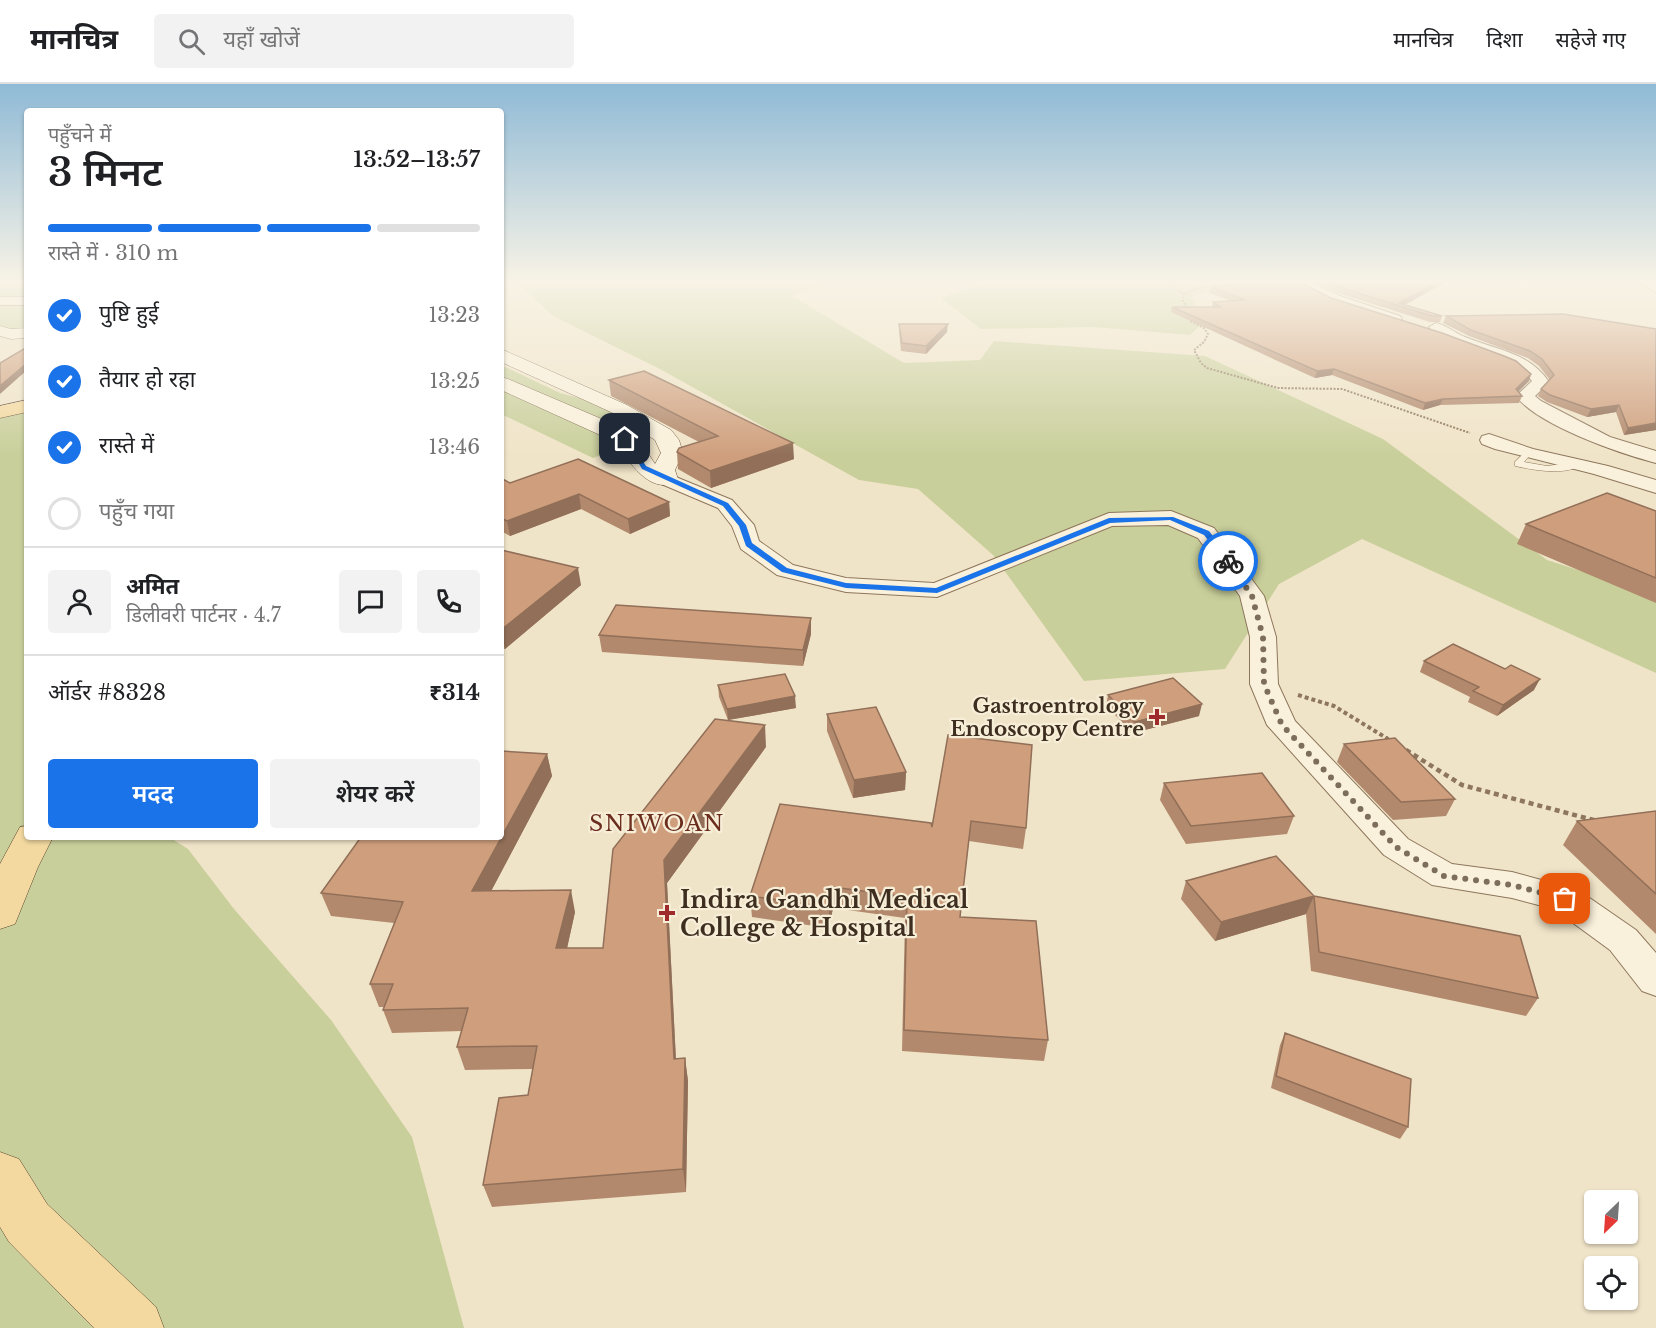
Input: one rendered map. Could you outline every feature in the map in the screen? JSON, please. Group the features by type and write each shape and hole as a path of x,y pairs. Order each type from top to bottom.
{"main road":[{"path":"0,412 24,407"},
{"path":"0,913 18,867 32,840"},
{"path":"0,1177 28,1223 135,1328"}],"street":[{"path":"1454,340 1524,364 1535,373 1541,382 1525,396 1535,405 1603,441 1656,457"},
{"path":"504,357 647,423 668,440 672,453 663,470 666,479"},
{"path":"504,383 617,434 632,446 644,467 725,504 743,525 749,544 785,570 846,585 937,590 1109,520 1171,518 1206,533 1252,596 1263,637 1264,684 1282,725 1396,847 1444,876 1512,885 1565,899 1623,940 1656,980"},
{"path":"1489,440 1526,454 1617,474 1656,488"}],"path":[{"path":"1205,340 1194,350 1201,363 1207,368 1278,388 1342,389 1489,440"},
{"path":"1264,684 1334,706 1393,742"},
{"path":"1403,748 1462,785 1594,819 1603,826"}],"green space":[{"path":"602,340 866,340 904,363 980,360 994,341 1205,356 1383,439 1547,560 1656,595 1656,673 1362,539 1279,584 1225,669 1084,681 993,555 918,489 859,480 660,369"},
{"path":"504,366 560,393 625,410 658,434 593,458 504,415"},
{"path":"24,413 24,840 174,840 188,849 234,909 331,1020 412,1137 464,1328 0,1328 0,418"}],"building":[{"path":"902,340 932,340 926,346 902,343"},
{"path":"1247,340 1461,340 1516,361 1531,374 1516,389 1522,396 1443,399 1425,403 1334,369 1317,371"},
{"path":"1499,340 1656,340 1656,423 1628,428 1619,405 1591,409 1550,395 1541,389 1554,375 1542,359 1530,351"},
{"path":"24,349 24,366 0,386 0,363"},
{"path":"644,371 793,443 710,471 677,452 679,448 718,436 609,380"},
{"path":"578,459 669,502 628,519 579,494 507,521 504,520 504,480 510,483"},
{"path":"1607,493 1656,511 1656,578 1526,524"},
{"path":"504,551 578,568 504,628"},
{"path":"616,605 811,618 803,650 599,635"},
{"path":"1453,644 1505,669 1511,665 1540,679 1503,705 1473,691 1479,687 1424,661"},
{"path":"785,674 795,696 727,709 718,685"},
{"path":"1173,678 1202,704 1135,722 1108,695"},
{"path":"876,707 906,772 854,780 827,714"},
{"path":"715,719 765,725 664,860 674,1059 685,1058 683,1169 483,1185 499,1098 528,1095 537,1046 457,1047 468,1008 383,1010 393,984 370,984 403,902 321,893 359,840 500,840 472,891 571,890 556,948 603,948 613,849"},
{"path":"948,735 1032,745 1026,828 971,821 960,917 1036,921 1048,1040 904,1030 907,897 833,887 829,907 750,896 780,804 931,823 932,827"},
{"path":"1395,738 1455,799 1401,802 1344,744"},
{"path":"504,751 547,754 504,833"},
{"path":"1262,773 1294,816 1191,826 1164,783"},
{"path":"1656,811 1656,894 1577,821"},
{"path":"1276,856 1314,896 1221,922 1186,881"},
{"path":"1314,896 1520,936 1538,998 1319,952"},
{"path":"1285,1033 1411,1079 1408,1127 1276,1076"}],"way so far":[{"path":"1228,561 1252,596 1263,637 1264,684 1282,725 1396,847 1444,876 1512,885 1565,899"}],"place":[{"name":"Gastroentrology Endoscopy Centre","path":"1157,717"},
{"name":"Indira Gandhi Medical College & Hospital","path":"667,913"}],"district":[{"name":"SNIWOAN","path":"657,823"}],"route":[{"path":"625,439 632,446 644,467 725,504 743,525 749,544 785,570 846,585 937,590 1109,520 1171,518 1206,533 1228,561"}]}
